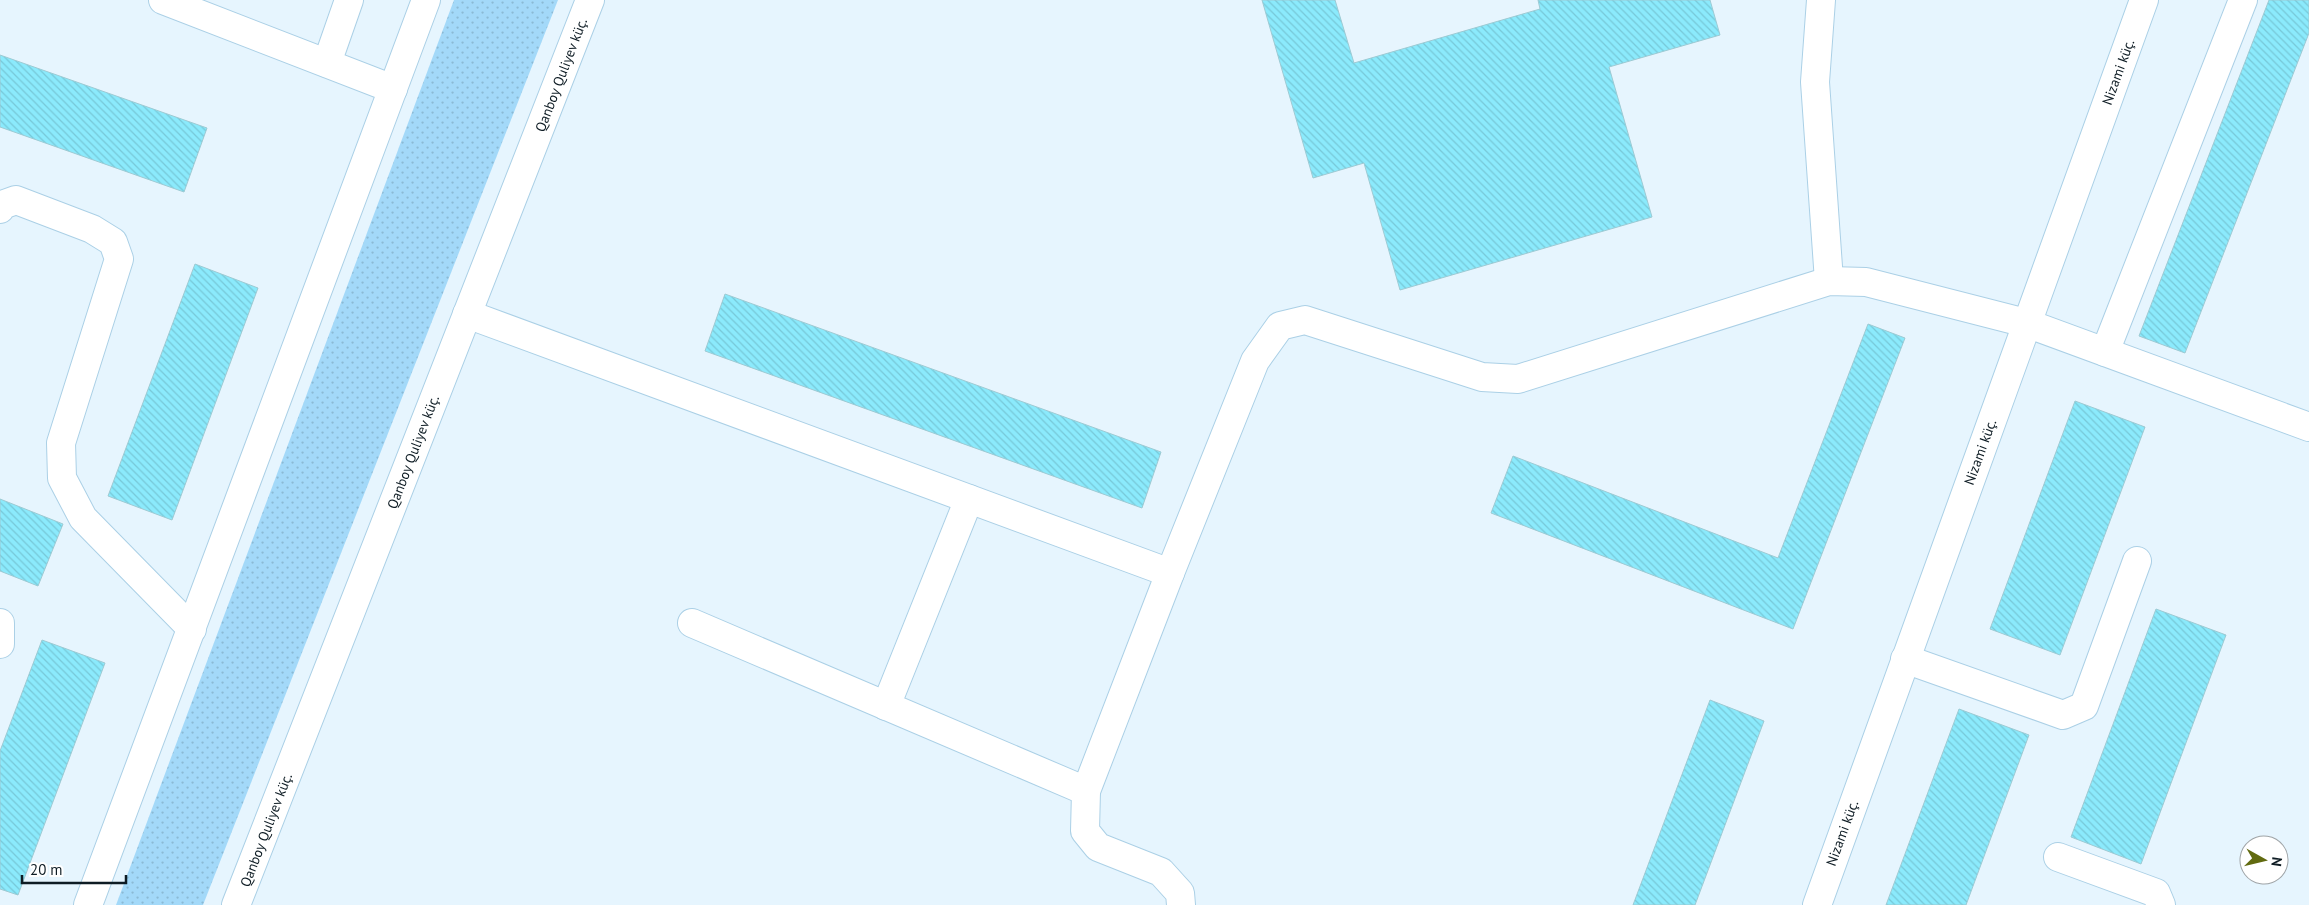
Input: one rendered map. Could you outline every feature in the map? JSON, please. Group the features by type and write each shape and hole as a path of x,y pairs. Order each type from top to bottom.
{"street":[{"path":"163,0 393,89"},
{"path":"327,63 349,0"},
{"path":"88,905 426,0"},
{"name":"Qanboy Quliyev küç.","path":"236,905 590,0"},
{"path":"1820,0 1815,82 1829,281"},
{"name":"Nizami küç.","path":"1816,905 2144,0"},
{"path":"2105,352 2243,0"},
{"path":"0,209 2,205 16,200 92,229 113,242 119,259 61,443 62,478 83,518 192,629"},
{"path":"1181,905 1180,893 1161,872 1098,847 1085,831 1086,791 1170,573 1255,361 1280,326 1305,320 1482,377 1518,379 1829,281 1866,282 2026,323 2309,427"},
{"path":"467,314 1170,573"},
{"path":"886,706 969,499"},
{"path":"1905,659 2063,715 2084,706 2137,561"},
{"path":"692,623 1086,791"},
{"path":"0,624 0,644"},
{"path":"2058,857 2156,892 2161,905"}],"shaded area":[{"path":"454,0 558,0 203,905 116,905"}],"building":[{"path":"1262,0 1335,0 1354,63 1540,9 1538,0 1710,0 1720,35 1609,67 1652,217 1400,290 1364,163 1313,178"},
{"path":"2269,0 2309,0 2309,33 2185,353 2139,336"},
{"path":"0,55 207,128 184,192 0,127"},
{"path":"195,264 258,288 172,520 108,496"},
{"path":"725,294 1161,452 1142,508 705,351"},
{"path":"1868,324 1905,338 1793,629 1491,513 1513,456 1778,558"},
{"path":"2075,401 2145,427 2060,655 1990,629"},
{"path":"0,499 63,524 38,586 0,571"},
{"path":"2156,609 2226,635 2141,864 2071,837"},
{"path":"42,640 105,663 18,895 0,889 0,751"},
{"path":"1710,700 1764,721 1695,905 1633,905"},
{"path":"1959,709 2029,735 1966,905 1886,905"}]}
